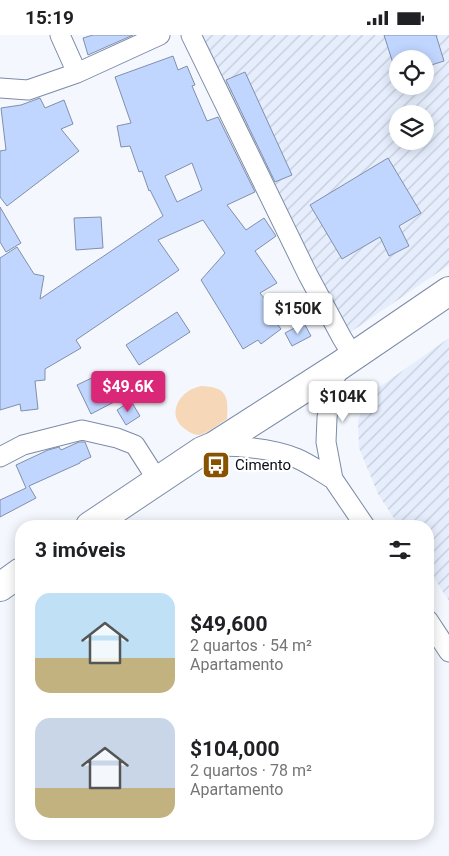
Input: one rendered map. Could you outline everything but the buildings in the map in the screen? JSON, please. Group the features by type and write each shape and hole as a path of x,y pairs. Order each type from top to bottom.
{"main road":[{"path":"99,520 202,451 346,361 449,291"},
{"path":"0,587 15,577"}],"street":[{"path":"60,35 77,73"},
{"path":"0,88 28,91 77,73 160,35"},
{"path":"191,35 308,275 342,338 346,361 330,394 326,442 333,479 361,520"},
{"path":"0,457 23,445 82,430 117,438 135,445 158,481"},
{"path":"214,445 267,449 296,458 333,479"},
{"path":"434,629 449,652"}],"shaded area":[{"path":"195,35 449,35 449,265 342,338"},
{"path":"449,338 449,601 434,578 434,520 395,520 378,494 359,448 358,420 368,395"},
{"path":"201,386 216,388 224,394 227,404 227,419 210,431 199,435 180,425 177,420 176,409 185,394"}],"place":[{"name":"Cimento","path":"216,465"}]}
